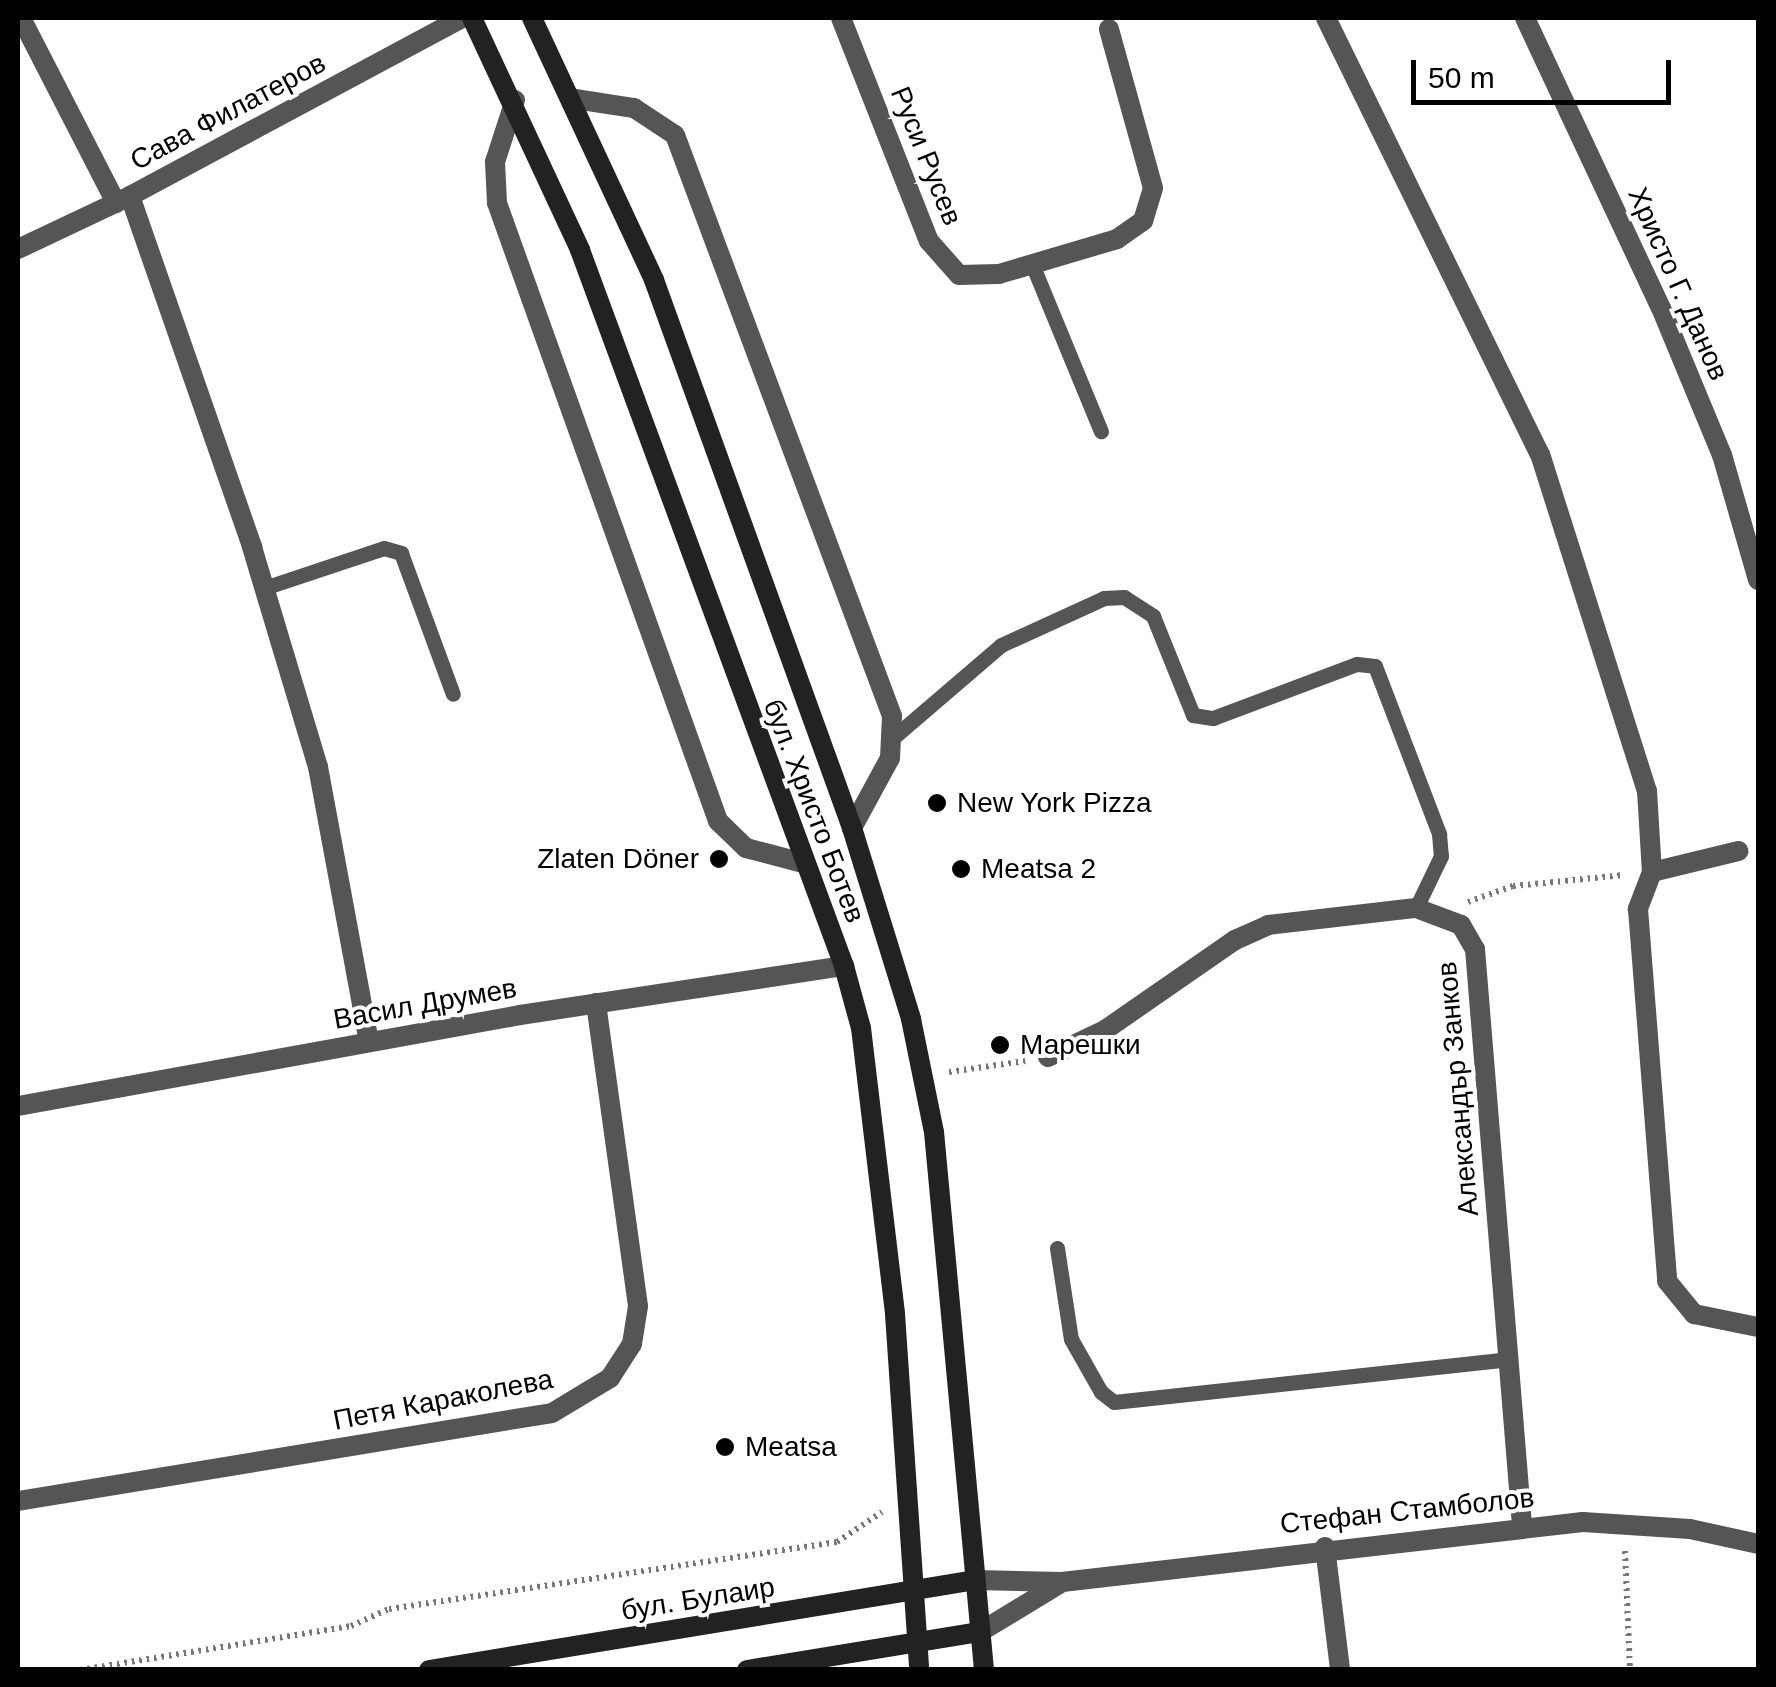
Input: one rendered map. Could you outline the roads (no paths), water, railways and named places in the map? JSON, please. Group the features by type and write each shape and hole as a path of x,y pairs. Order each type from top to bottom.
{"main road":[{"name":"бул. Христо Ботев","path":"472,18 515,100 580,250 802,864 844,966 861,1028 895,1314 903,1509 919,1670"},
{"name":"бул. Христо Ботев","path":"532,18 574,99 654,280 852,828 923,1076 934,1132 984,1670"},
{"name":"бул. Булаир","path":"429,1670 975,1580"},
{"path":"747,1670 980,1632"}],"street":[{"path":"20,18 123,200 264,588 318,767 369,1042"},
{"name":"Сава Филатеров","path":"18,249 123,200 462,18"},
{"name":"Руси Русев","path":"841,18 942,260 959,274 999,274 1117,239 1143,221 1151,205 1153,188 1109,29"},
{"path":"1326,18 1540,454 1647,791 1652,872 1638,909 1667,1281 1694,1314 1758,1327"},
{"name":"Христо Г. Данов","path":"1525,18 1669,326 1722,455 1758,580"},
{"path":"574,99 634,108 676,136 895,736 852,828"},
{"path":"515,100 495,162 497,203 718,820 746,848 802,864"},
{"path":"1652,872 1739,852"},
{"path":"1048,1057 1105,1030 1235,940 1268,925 1416,908"},
{"name":"Александър Занков","path":"1416,908 1439,912 1461,924 1475,949 1522,1525"},
{"name":"Васил Друмев","path":"18,1106 596,1003 844,966"},
{"name":"Петя Караколева","path":"18,1502 552,1413 610,1378 632,1344 638,1306 596,1003"},
{"name":"Стефан Стамболов","path":"975,1580 1062,1582 1522,1525 1623,1521 1758,1544"},
{"path":"1325,1547 1340,1670"},
{"name":"Стефан Стамболов","path":"980,1632 1062,1582"}],"lane":[{"path":"1032,264 1101,430"},
{"path":"264,588 384,548 402,553 453,694"},
{"path":"895,736 1001,645 1104,598 1124,598 1154,616 1194,716 1213,718 1357,664 1375,666 1439,834 1440,856 1416,908"},
{"path":"1057,1248 1071,1339 1101,1392 1114,1402 1508,1359"}],"place":[{"name":"New York Pizza","path":"937,803"},
{"name":"Zlaten Döner","path":"719,859"},
{"name":"Meatsa 2","path":"961,869"},
{"name":"Марешки","path":"1000,1045"},
{"name":"Meatsa","path":"725,1447"}]}
